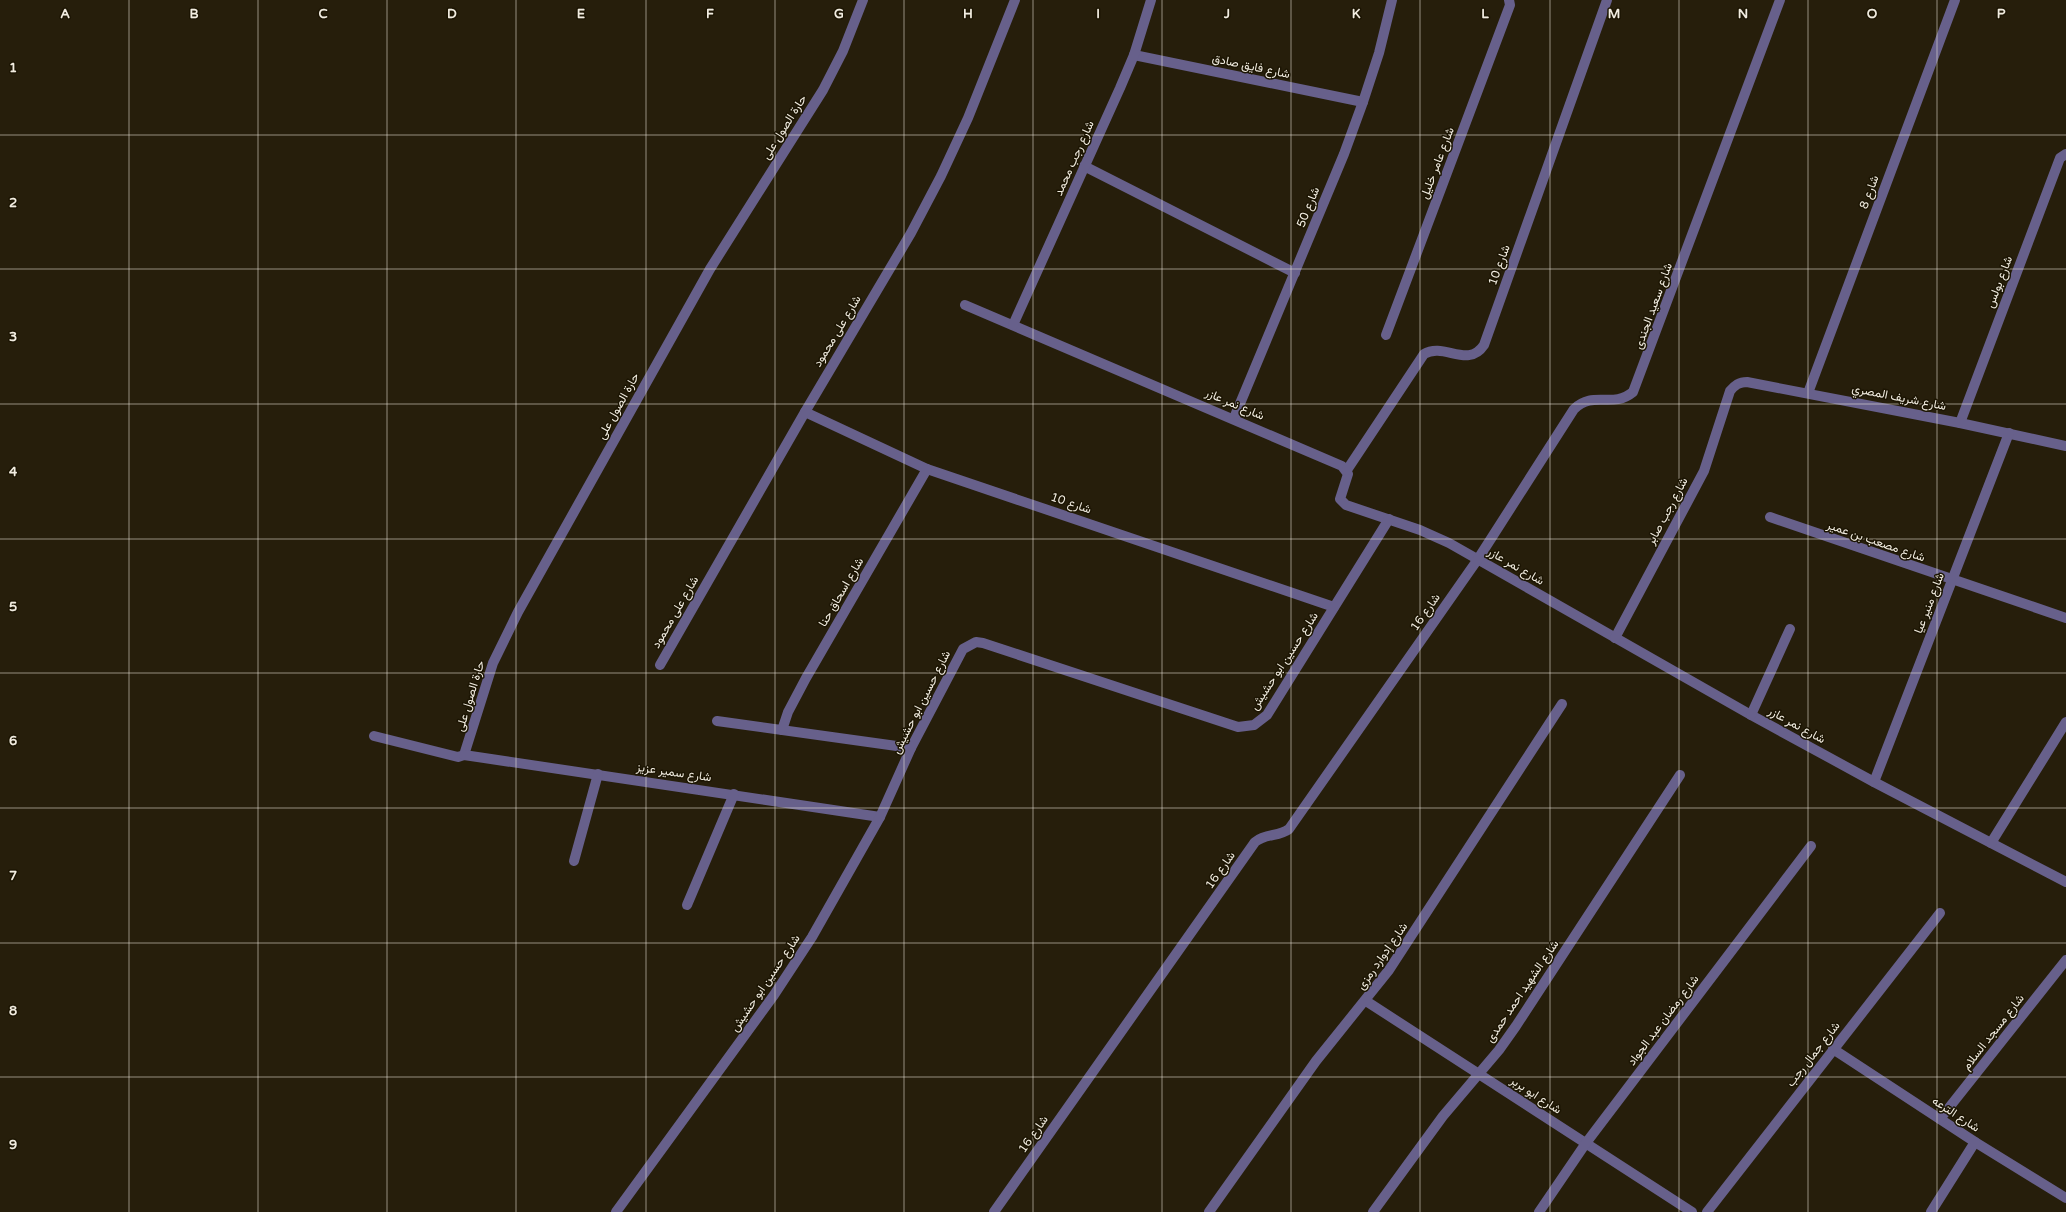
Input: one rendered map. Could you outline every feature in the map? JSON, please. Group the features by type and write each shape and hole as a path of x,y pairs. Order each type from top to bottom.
{"street":[{"name":"حارة الصول على","path":"464,755 488,677 505,637 710,269 824,90 843,51 863,0"},
{"name":"شارع على محمود","path":"660,665 805,412 911,233 941,176 971,111 1015,0"},
{"name":"شارع رجب محمد","path":"1013,325 1134,55 1151,0"},
{"name":"شارع 50","path":"1234,418 1344,154 1379,53 1392,0"},
{"name":"شارع عامر خليل","path":"1386,336 1510,5 1509,0"},
{"name":"شارع 10","path":"1347,470 1424,354 1435,350 1467,356 1474,355 1484,345 1607,0"},
{"name":"شارع سعيد الجندى","path":"1478,559 1574,409 1585,401 1620,400 1633,392 1637,386 1780,0"},
{"name":"شارع 8","path":"1808,392 1955,0"},
{"name":"شارع فايق صادق","path":"1134,55 1363,102"},
{"name":"شارع بولس","path":"1960,423 2060,158 2066,154"},
{"path":"1084,166 1295,273"},
{"name":"شارع نمر عازر","path":"965,305 1234,418 1342,466 1347,470 1348,474 1340,494 1342,502 1420,530 1478,559 1751,715 1874,782 2066,882"},
{"name":"شارع شريف المصري","path":"1730,391 1734,386 1747,382 1808,392 2066,446"},
{"name":"شارع رجب صابر","path":"1615,638 1704,471 1730,391"},
{"name":"شارع 10","path":"805,412 927,469 1334,607"},
{"name":"شارع منير عيا","path":"1874,782 2009,433"},
{"name":"شارع اسحاق حنا","path":"782,730 788,712 806,678 927,469"},
{"name":"شارع مصعب بن عمير","path":"1770,517 1952,581 2066,618"},
{"name":"شارع حسين ابو حشيش","path":"616,1212 774,995 812,937 880,817 911,748 960,654 969,644 983,642 1238,726 1254,725 1267,715 1389,519"},
{"name":"شارع 16","path":"994,1212 1255,842 1260,838 1281,834 1289,828 1478,559"},
{"path":"1751,715 1790,629"},
{"name":"شارع إدوارد رمزى","path":"1209,1212 1316,1061 1366,1001 1411,938 1562,704"},
{"path":"717,721 911,748"},
{"path":"1991,843 2066,722"},
{"path":"374,736 458,757 464,755"},
{"name":"شارع سمير عزيز","path":"464,755 734,794 880,817"},
{"path":"574,861 598,774"},
{"name":"شارع الشهيد احمد حمدى","path":"1373,1212 1443,1116 1499,1050 1516,1026 1680,774"},
{"path":"687,905 734,794"},
{"name":"شارع رمضان عبد الجواد","path":"1539,1212 1586,1143 1811,846"},
{"name":"شارع جمال رجب","path":"1707,1212 1940,913"},
{"name":"شارع مسجد السلام","path":"1940,1119 2066,960"},
{"name":"شارع ابو بربر","path":"1366,1001 1692,1212"},
{"name":"شارع الترعه","path":"1833,1049 1975,1142 2066,1198"},
{"path":"1931,1212 1975,1142"}]}
